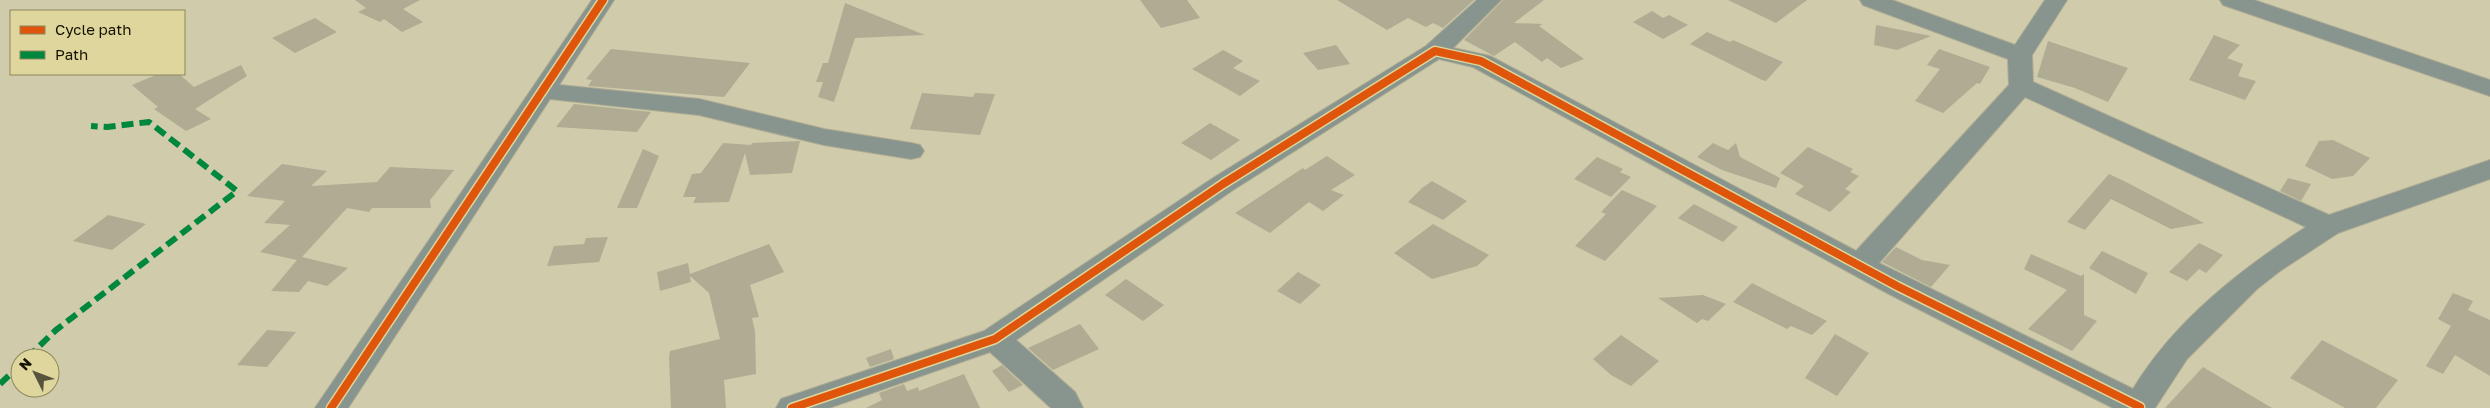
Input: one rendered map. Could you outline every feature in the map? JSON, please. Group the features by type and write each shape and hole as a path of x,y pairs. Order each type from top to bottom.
{"street":[{"path":"331,408 603,0"},
{"path":"792,408 995,339 1223,184 1435,51 1490,0"},
{"path":"1871,0 2020,55"},
{"path":"1860,266 2021,86 2020,55 2056,0"},
{"path":"2231,0 2490,88"},
{"path":"1435,51 1481,61 1509,75 1860,266 2140,407 2176,351 2233,296 2270,264 2328,226 2490,168"},
{"path":"2021,86 2328,226"},
{"path":"542,91 699,107 824,137 911,151"},
{"path":"995,339 1064,401 1067,408"}],"building":[{"path":"355,0 420,0 403,9 423,22 402,32 384,19 380,22 358,12 366,8"},
{"path":"1140,0 1187,0 1200,18 1161,28"},
{"path":"1337,0 1474,0 1443,28 1433,23 1426,27 1408,18 1387,30"},
{"path":"1503,0 1544,0 1514,23 1543,24 1539,26 1584,59 1561,68 1547,58 1542,62 1515,42 1494,56 1464,40"},
{"path":"1728,0 1807,0 1776,23"},
{"path":"845,3 925,35 855,38 834,102 818,97 823,82 816,82 823,63 828,63"},
{"path":"1652,11 1663,18 1669,15 1688,25 1663,39 1633,22"},
{"path":"315,18 337,32 295,53 272,38"},
{"path":"1876,25 1931,36 1897,50 1874,45"},
{"path":"1707,32 1730,42 1733,40 1783,62 1766,81 1762,80 1690,44"},
{"path":"2214,35 2240,45 2227,58 2243,64 2238,76 2256,81 2245,100 2189,80"},
{"path":"2048,41 2128,68 2108,102 2075,88 2037,77"},
{"path":"1336,45 1350,64 1318,70 1303,53"},
{"path":"611,49 750,63 724,97 588,86 592,80 586,79"},
{"path":"1939,49 1990,67 1980,84 1977,83 1943,113 1915,101 1940,69 1927,65"},
{"path":"1223,50 1243,61 1233,68 1260,81 1240,96 1192,69"},
{"path":"241,65 247,76 195,109 211,119 186,131 154,109 158,107 132,85 156,75 180,75 194,87"},
{"path":"922,93 973,97 975,93 995,94 980,135 910,129"},
{"path":"574,104 651,112 637,132 556,127"},
{"path":"1210,123 1240,140 1211,160 1181,143"},
{"path":"2333,140 2370,158 2353,176 2332,179 2305,166 2319,141"},
{"path":"800,141 792,173 750,175 745,153 729,202 693,203 696,197 683,197 692,174 701,173 723,143 751,145 752,143"},
{"path":"1713,143 1728,150 1736,143 1740,157 1780,178 1776,188 1722,170 1697,157"},
{"path":"1808,147 1853,169 1850,172 1859,176 1845,189 1851,192 1830,212 1795,194 1804,186 1780,173"},
{"path":"643,149 659,156 637,208 617,208"},
{"path":"1327,156 1355,175 1331,190 1344,195 1323,211 1309,202 1270,233 1235,213 1303,168 1305,170"},
{"path":"1597,157 1623,169 1620,172 1631,177 1611,197 1574,179"},
{"path":"282,164 327,171 311,186 377,182 390,167 454,170 430,200 431,208 372,208 369,212 347,208 302,257 348,268 327,286 308,281 299,292 271,291 297,260 260,252 290,225 264,223 285,201 247,196"},
{"path":"2109,174 2204,223 2171,229 2111,199 2085,230 2067,222"},
{"path":"2288,178 2311,184 2301,201 2280,191"},
{"path":"1432,181 1467,201 1443,220 1408,202"},
{"path":"1622,190 1657,206 1605,261 1575,246 1606,214 1601,212"},
{"path":"1694,204 1738,227 1723,242 1678,218"},
{"path":"108,215 146,224 112,250 73,241"},
{"path":"1433,224 1489,255 1477,266 1432,279 1394,253"},
{"path":"608,237 599,262 547,266 554,246 584,244 586,238"},
{"path":"2199,243 2223,255 2206,273 2199,269 2187,281 2169,272"},
{"path":"769,244 784,272 750,285 759,317 752,318 755,331 756,374 724,380 726,408 671,408 670,351 720,339 709,293 690,276 691,282 660,291 657,272 688,263 690,274"},
{"path":"1896,247 1922,260 1950,265 1931,287 1882,262"},
{"path":"2102,251 2148,273 2136,294 2089,268"},
{"path":"2031,254 2081,276 2084,274 2084,315 2097,321 2072,351 2028,329 2067,290 2024,269"},
{"path":"1298,272 1321,285 1300,304 1277,291"},
{"path":"1126,279 1164,305 1143,321 1105,295"},
{"path":"1752,283 1827,321 1812,335 1791,326 1787,329 1733,302"},
{"path":"2453,293 2473,301 2468,310 2490,320 2490,376 2455,355 2443,374 2426,366 2451,326 2438,319"},
{"path":"1703,295 1726,304 1708,321 1702,319 1697,323 1658,298"},
{"path":"1080,324 1099,349 1053,370 1028,348"},
{"path":"267,330 296,332 267,367 237,365"},
{"path":"1835,334 1869,353 1837,396 1805,378"},
{"path":"1621,335 1659,361 1631,386 1611,375 1593,359"},
{"path":"2322,340 2398,380 2376,408 2345,408 2290,378"},
{"path":"891,349 894,359 870,367 866,358"},
{"path":"1002,365 1023,385 1009,392 992,371"},
{"path":"2203,367 2272,408 2165,408"},
{"path":"964,374 980,408 866,408 882,400 879,393 904,384 907,391 918,387 919,391"}],"marked path":[{"path":"37,348 56,330 237,191 149,122 107,127 91,126"},
{"path":"0,384 10,374"}],"cycle path":[{"path":"331,408 603,0"},
{"path":"792,408 995,339 1223,184 1435,51 1481,61 1897,286 2140,407"}]}
